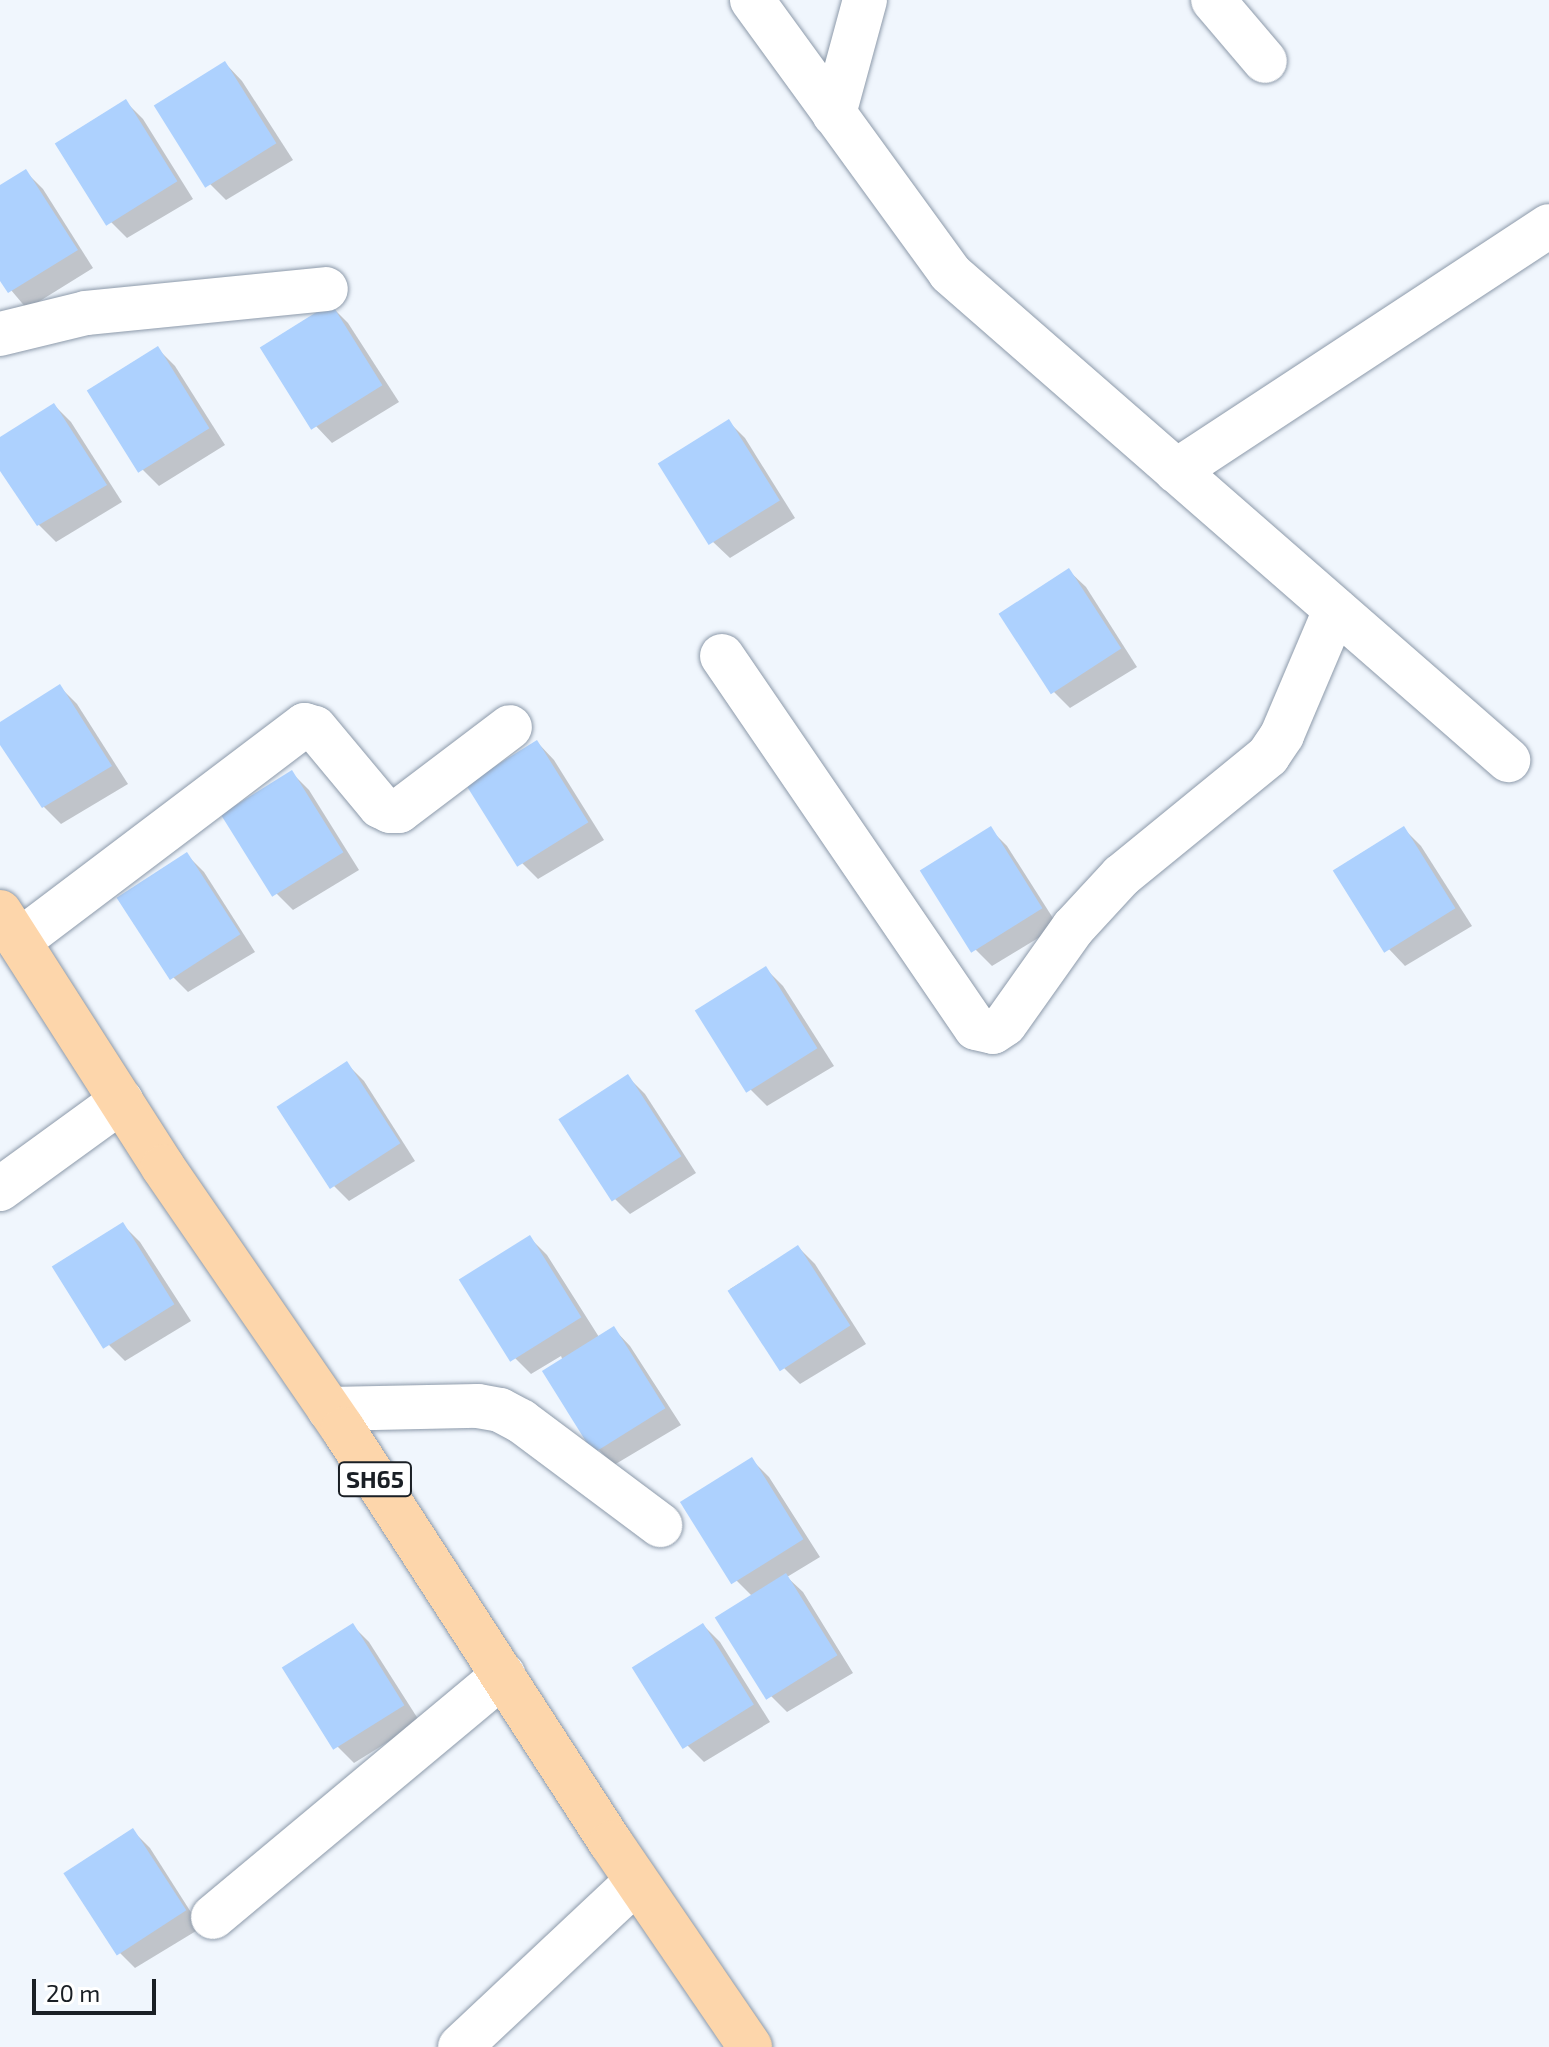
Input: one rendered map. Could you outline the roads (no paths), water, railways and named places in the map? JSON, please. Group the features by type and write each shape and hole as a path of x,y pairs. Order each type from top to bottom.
{"main road":[{"name":"SH65","path":"9,926 121,1101 329,1409 636,1882 750,2047"}],"street":[{"path":"752,0 950,273 1508,760"},
{"path":"834,114 865,0"},
{"path":"1213,0 1265,61"},
{"path":"1176,471 1549,226"},
{"path":"0,334 86,313 326,289"},
{"path":"722,656 976,1028 993,1032 1005,1024 1073,928 1121,876 1268,756 1282,735 1335,610"},
{"path":"9,926 305,725 315,728 380,806 390,811 399,811 510,727"},
{"path":"0,1189 121,1101"},
{"path":"329,1409 478,1406 500,1410 521,1421 660,1525"},
{"path":"213,1917 503,1675"},
{"path":"460,2047 636,1882"}]}
